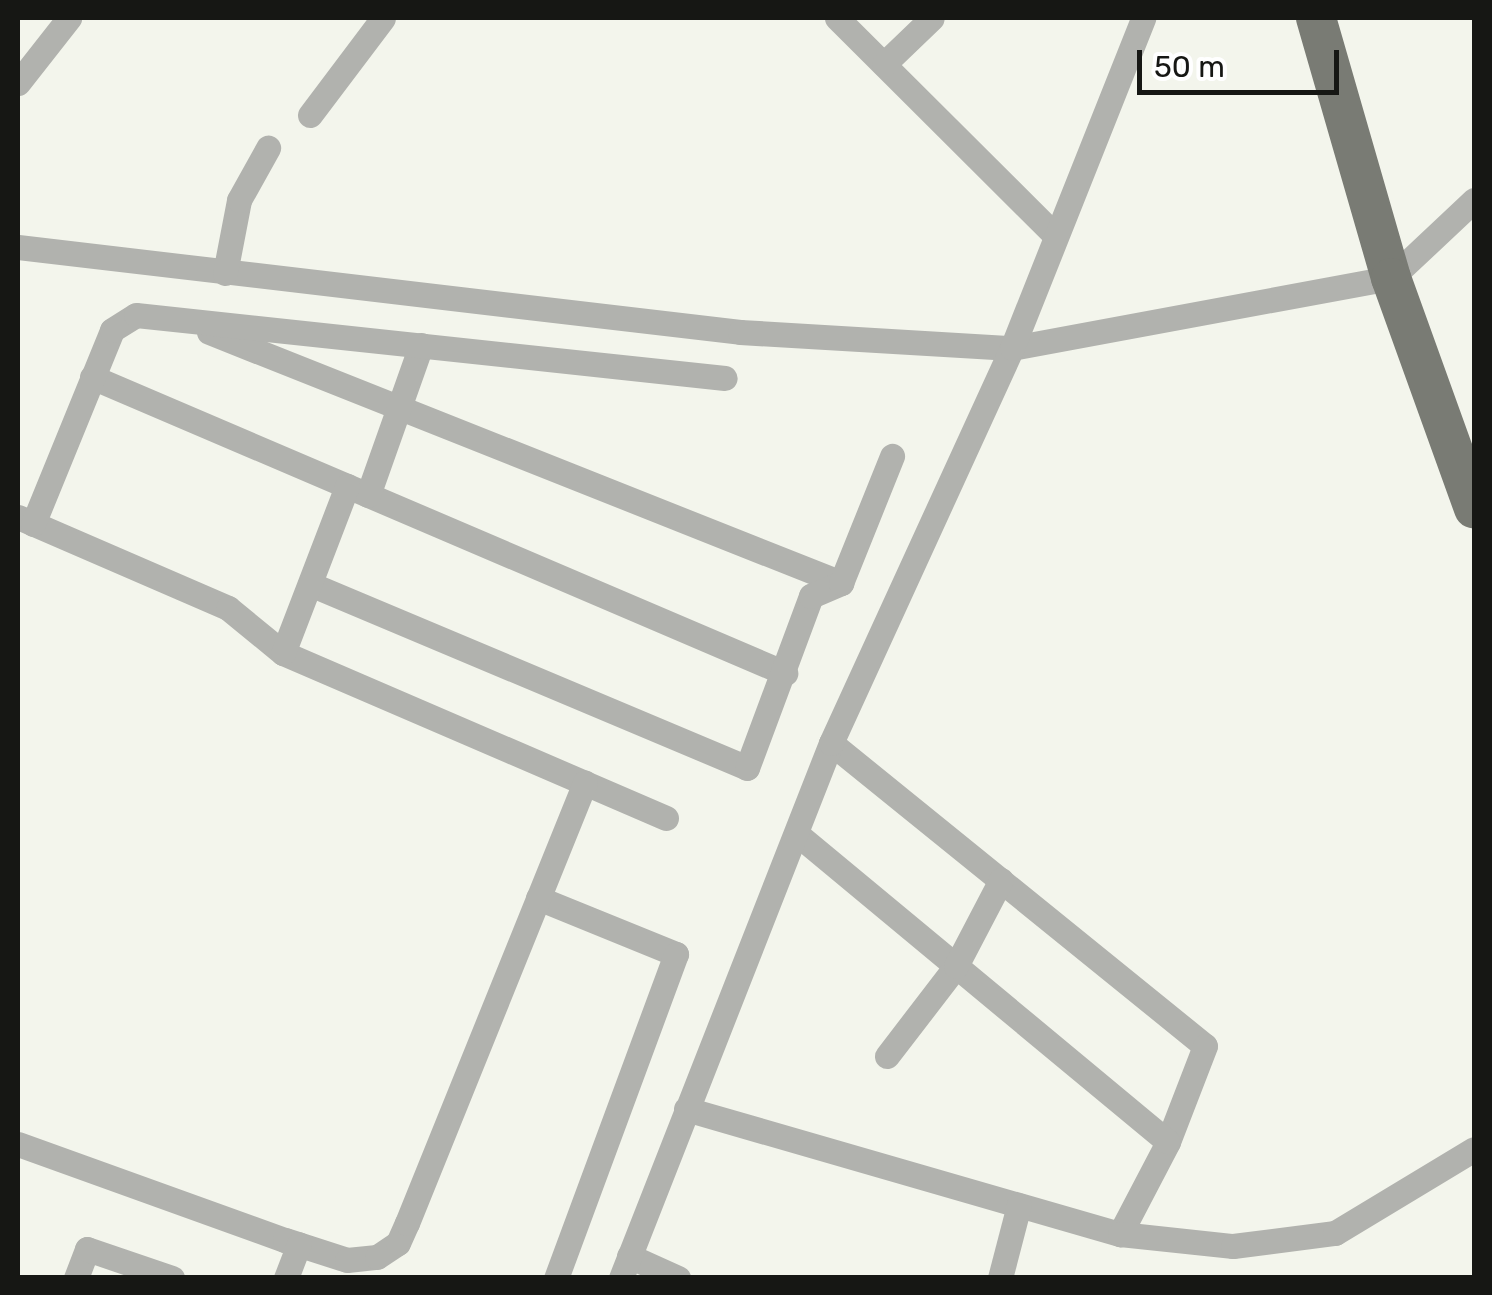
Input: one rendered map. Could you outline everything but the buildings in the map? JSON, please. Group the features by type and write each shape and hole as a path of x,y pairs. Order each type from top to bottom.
{"main road":[{"path":"1316,18 1392,278 1474,508"}],"street":[{"path":"21,73 70,18"},
{"path":"310,116 383,18"},
{"path":"836,18 1054,234"},
{"path":"884,64 932,18"},
{"path":"678,1278 625,1267 798,834 830,743 1012,348 1054,234 1143,18"},
{"path":"225,273 238,200 268,148"},
{"path":"18,246 740,332 1012,348 1392,278 1474,200"},
{"path":"666,818 283,652 228,608 25,521 112,330 136,314 725,378"},
{"path":"172,318 400,405 841,583"},
{"path":"283,652 310,584 400,405 421,345"},
{"path":"92,377 785,674"},
{"path":"310,584 747,768 811,596 841,583 892,456"},
{"path":"830,743 1204,1046 1167,1141 1120,1234"},
{"path":"18,1144 346,1260 377,1257 398,1243 585,783"},
{"path":"798,834 1167,1141"},
{"path":"888,1056 956,966 1001,880"},
{"path":"538,898 676,954 556,1278"},
{"path":"686,1109 1120,1234 1233,1246 1301,1242 1335,1233 1474,1149"},
{"path":"1000,1278 1019,1205"},
{"path":"286,1278 299,1244"},
{"path":"76,1278 87,1249 172,1278"}]}
